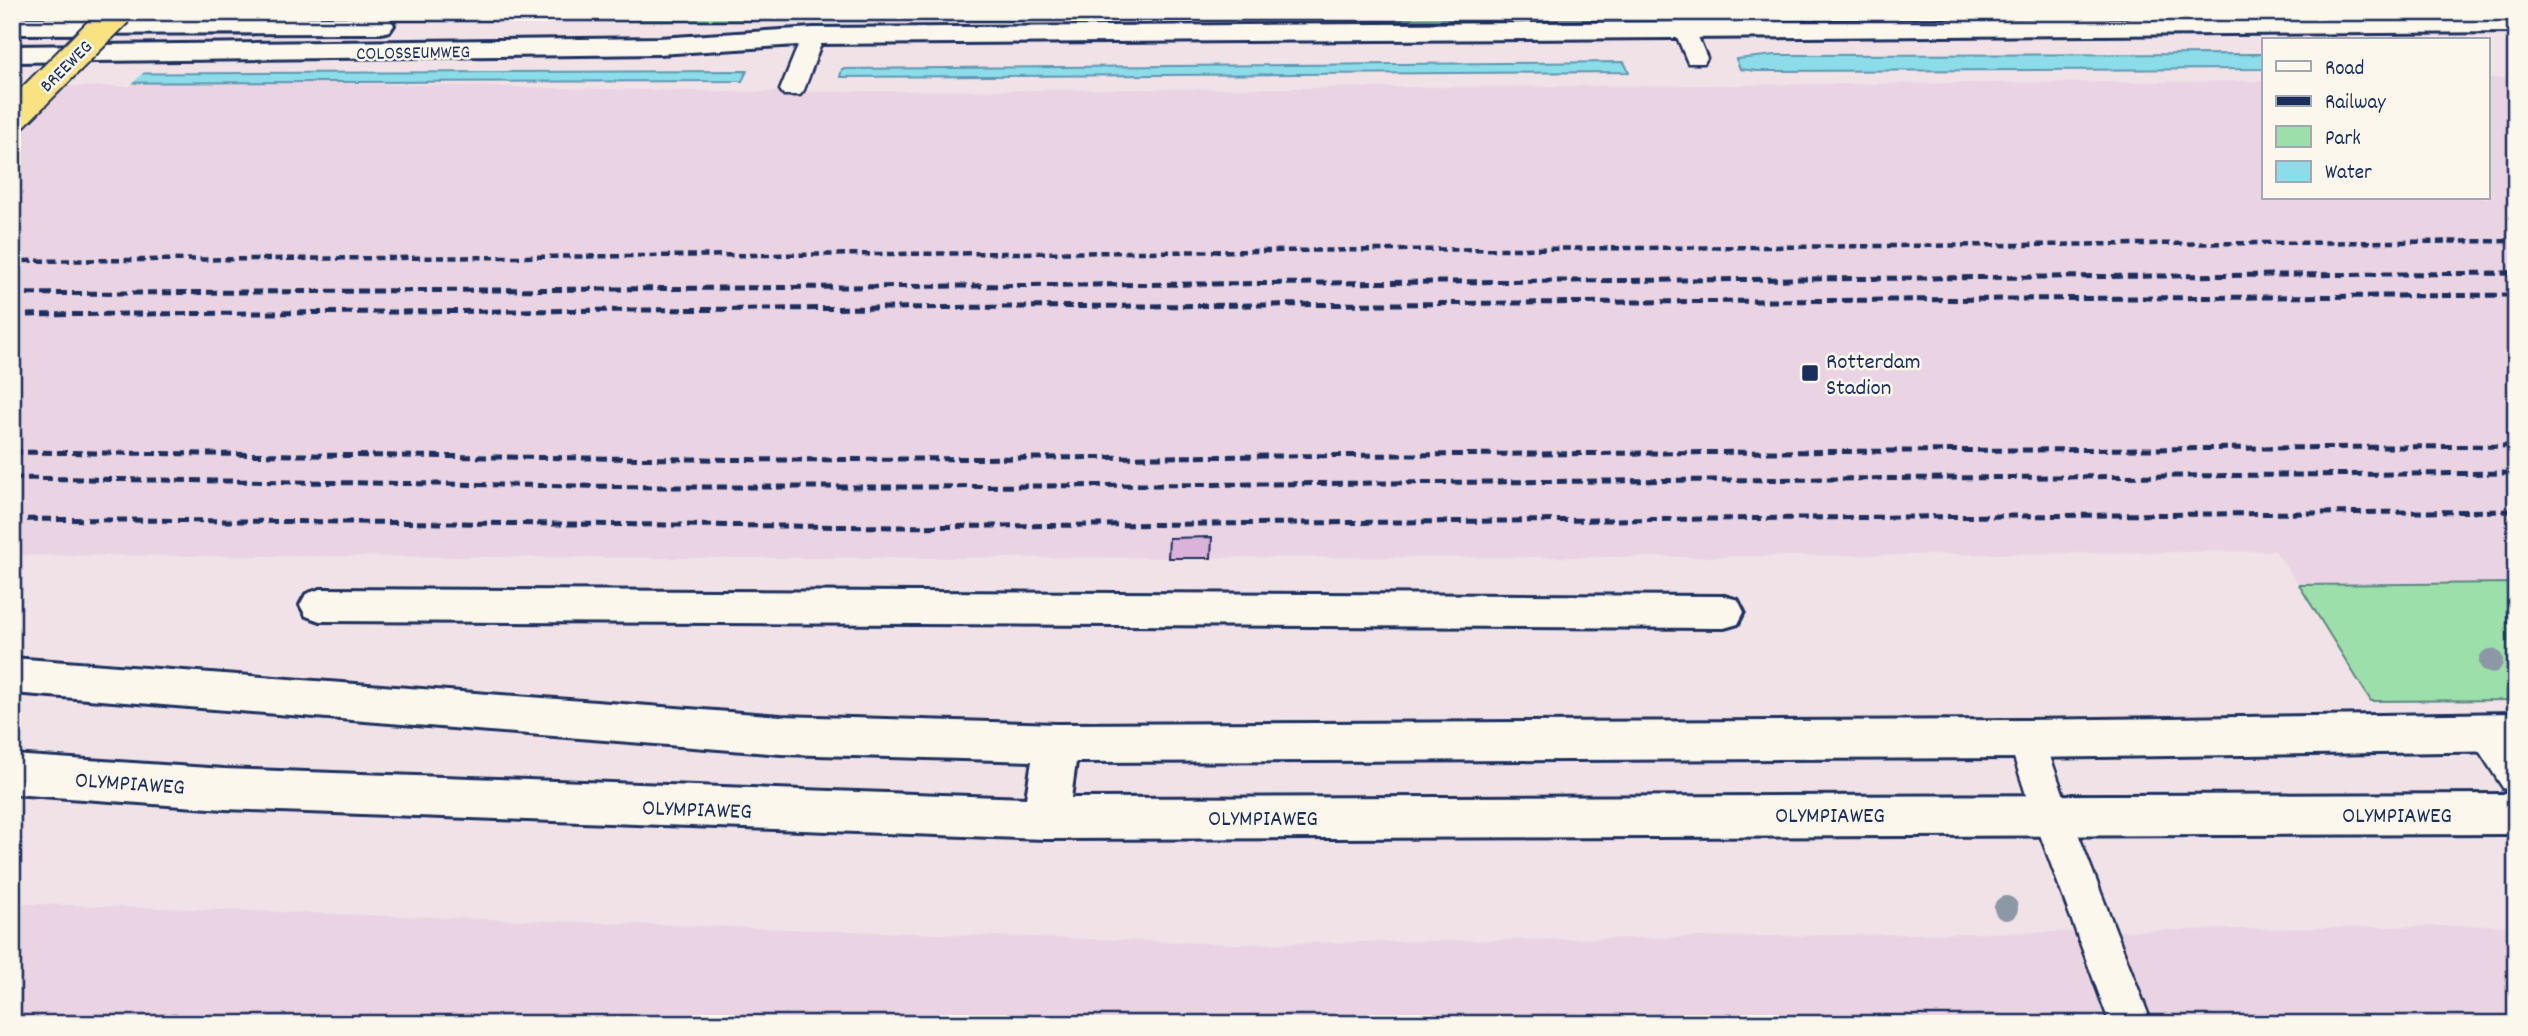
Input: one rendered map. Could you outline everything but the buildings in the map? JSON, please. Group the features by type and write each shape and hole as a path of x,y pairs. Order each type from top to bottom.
{"main road":[{"name":"BREEWEG","path":"12,118 118,12"},
{"name":"COLOSSEUMWEG","path":"12,54 646,47 813,36 2516,24"},
{"name":"COLOSSEUMWEG","path":"12,26 552,26 748,29 813,36"},
{"path":"320,605 1724,612"},
{"path":"12,675 781,735 1057,743 2026,739 2500,732"},
{"path":"1045,819 1057,743"},
{"name":"OLYMPIAWEG","path":"12,774 223,789 1045,819 2051,813 2516,814"}],"lane":[{"path":"1685,30 1696,58"},
{"path":"792,90 813,36"},
{"path":"2500,732 2516,777"},
{"path":"2026,739 2051,813 2131,1024"}],"shaded area":[{"path":"12,76 742,92 2262,81 2262,200 2490,200 2490,78 2516,77 2516,583 2299,585 2275,551 1703,557 653,558 12,555"},
{"path":"12,903 1236,944 2516,925 2516,1024 12,1024"}],"green space":[{"path":"12,12 2427,12 1247,20 12,21"},
{"path":"2516,583 2516,700 2371,701 2299,585"}],"water":[{"path":"2262,54 2262,69 1757,71 1740,69 1736,59 1775,55"},
{"path":"1624,62 1629,72 840,77 842,69"},
{"path":"747,71 742,81 12,83 12,74"}],"pier":[{"path":"146,70 130,86 12,87 12,71"}],"railway":[{"path":"12,261 2516,241"},
{"path":"12,294 2516,273 2489,273"},
{"path":"12,315 2516,295"},
{"path":"12,452 787,460 2516,446"},
{"path":"12,478 652,487 923,487 2516,473"},
{"path":"12,519 897,527 2516,511"}],"place":[{"name":"Rotterdam Stadion","path":"1810,373"}]}
